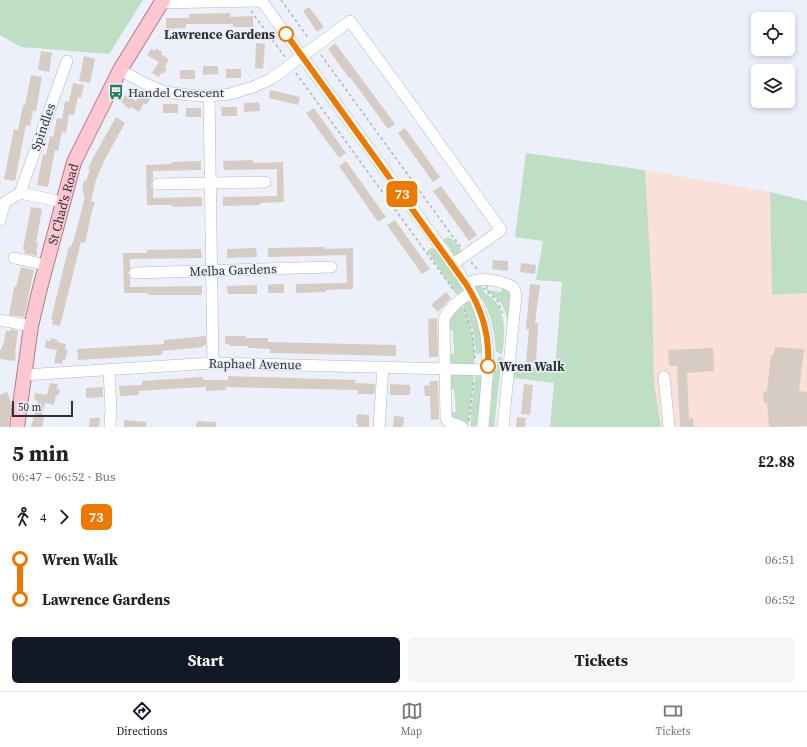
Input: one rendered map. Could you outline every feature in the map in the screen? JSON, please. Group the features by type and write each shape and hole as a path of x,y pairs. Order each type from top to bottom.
{"main road":[{"name":"St Chad's Road","path":"17,427 31,326 62,202 74,162 120,70 162,1"}],"street":[{"path":"162,1 261,0 469,288 480,312 486,333 488,348 483,427"},
{"path":"120,70 165,92 189,96 230,94 253,87 271,79 350,21 501,230 453,264"},
{"name":"Spindles","path":"20,194 66,61"},
{"path":"209,96 213,363"},
{"path":"158,184 265,182"},
{"path":"0,220 5,202 20,194 62,202"},
{"path":"14,258 46,265"},
{"name":"Melba Gardens","path":"135,273 331,267"},
{"path":"466,426 447,420 444,319 469,288 478,280 503,282 513,287 516,294 503,427"},
{"path":"0,320 31,326"},
{"name":"Raphael Avenue","path":"24,375 213,363 487,370"},
{"path":"379,427 383,367"},
{"path":"109,369 112,409 110,427"},
{"path":"664,377 669,427"}],"path":[{"path":"281,0 313,44"},
{"path":"244,1 460,300 472,332 475,354 475,370 466,426"},
{"path":"317,50 464,252"},
{"path":"469,259 481,274"},
{"path":"482,286 484,290 497,300 504,318"}],"shaded area":[{"path":"645,170 770,192 772,295 807,293 807,427 661,427 654,383 652,291"}],"green space":[{"path":"0,0 143,0 109,54 21,47 0,35"},
{"path":"526,153 645,170 652,291 654,383 661,427 550,427 554,383 513,378 515,365 555,370 562,282 536,280 543,241 515,237"},
{"path":"770,192 807,201 807,293 772,295"},
{"path":"448,237 457,244 462,254 454,257 449,251 451,249 443,240"},
{"path":"431,248 436,249 464,288 464,292 458,296 427,251"},
{"path":"481,282 484,291 493,299 501,311 504,325 502,354 496,352 494,333 487,308 483,300 476,292 476,286"},
{"path":"484,282 488,283 488,290 501,292 502,285 511,290 508,328 503,306 499,300 486,289"},
{"path":"469,298 477,313 484,353 476,354 473,330 461,301"},
{"path":"460,302 472,333 474,367 450,366 446,354 454,354 453,330 446,330 446,321"},
{"path":"498,357 502,357 494,427 489,427 492,395 489,391 490,385 493,382 494,370 497,370"},
{"path":"448,372 474,375 468,426 450,419 448,412 456,412 454,389 447,389"},
{"path":"476,372 483,377 477,424 474,427 471,427 471,413"}],"building":[{"path":"309,7 324,27 317,32 303,11"},
{"path":"230,13 230,17 253,16 253,27 233,27 233,24 186,24 186,28 166,29 166,18 189,18 189,14"},
{"path":"256,43 265,44 263,69 255,68"},
{"path":"335,43 395,124 388,129 328,49"},
{"path":"156,48 162,52 161,54 169,59 165,67 167,68 159,77 152,73 159,62 147,55 151,49 155,51"},
{"path":"41,51 52,53 49,72 38,70"},
{"path":"84,56 95,59 90,83 79,81"},
{"path":"203,66 218,66 218,74 203,75"},
{"path":"226,69 241,69 241,78 226,78"},
{"path":"180,70 195,70 195,79 180,79"},
{"path":"31,75 42,77 36,111 33,111 30,126 26,125 15,181 4,179 14,129 18,130"},
{"path":"73,83 84,85 81,98 78,97 74,115 69,115 66,133 62,132 58,151 55,150 48,187 37,185 43,154 46,155 50,136 53,137 57,118 62,119 65,101 69,102"},
{"path":"143,90 150,94 148,97 150,99 146,105 144,103 139,112 131,107 130,109 124,106 125,104 121,102 125,95 136,101"},
{"path":"270,90 300,97 298,105 269,98"},
{"path":"259,102 260,111 244,112 244,103"},
{"path":"163,104 178,104 178,113 163,113"},
{"path":"221,107 237,107 237,116 222,116"},
{"path":"186,108 201,108 201,117 186,117"},
{"path":"314,108 346,153 339,158 306,113"},
{"path":"116,117 125,123 104,161 96,180 91,201 95,202 85,243 81,242 60,326 52,324 53,320 51,319 69,246 71,247 73,243 85,197 83,196 84,192 82,191 84,180 86,181 90,169 88,169 93,158"},
{"path":"405,128 440,177 433,182 398,133"},
{"path":"253,160 253,163 283,162 284,202 260,203 260,205 223,206 223,197 277,196 277,169 224,170 223,161"},
{"path":"201,161 201,170 153,171 153,180 151,185 153,189 153,198 202,197 202,206 172,207 172,205 147,205 146,165"},
{"path":"346,161 386,217 378,222 339,166"},
{"path":"441,186 477,235 469,241 433,191"},
{"path":"31,207 42,209 36,243 38,243 36,252 37,256 24,253 25,250 23,249"},
{"path":"395,220 430,269 422,274 387,225"},
{"path":"325,247 325,249 353,248 353,289 296,293 296,284 347,283 346,255 268,257 268,248"},
{"path":"256,248 257,257 227,258 227,249"},
{"path":"201,249 202,258 130,259 130,269 128,273 130,278 130,287 202,286 202,295 148,295 148,293 124,293 123,253 147,253 147,250"},
{"path":"493,260 508,261 508,271 492,269"},
{"path":"521,263 536,265 535,274 520,272"},
{"path":"21,267 34,270 24,317 9,315 14,287 16,287"},
{"path":"284,284 284,293 268,293 268,285"},
{"path":"530,284 540,285 535,323 538,323 536,363 526,362 529,329 526,329"},
{"path":"257,285 257,294 228,294 227,286"},
{"path":"446,292 451,298 438,312 431,305"},
{"path":"437,318 438,357 429,357 428,319"},
{"path":"11,329 18,331 15,361 0,359 0,350 3,346 6,331 10,331"},
{"path":"206,336 206,345 203,345 203,347 162,351 162,355 78,360 77,349 164,344 164,340"},
{"path":"225,336 268,338 268,342 396,345 396,356 270,353 270,349 248,348 248,346 229,346 229,344 225,344"},
{"path":"51,338 58,340 57,342 66,344 65,350 68,350 62,364 54,363 57,350 45,348 46,340 50,341"},
{"path":"775,347 804,349 799,391 807,392 807,426 769,427 767,403 764,403 763,392 767,391 771,355 774,355"},
{"path":"713,348 714,371 687,373 689,419 693,418 694,427 680,427 677,366 669,366 668,350"},
{"path":"228,376 355,380 355,383 375,384 374,394 358,394 358,390 226,387 226,390 206,391 206,387 139,391 139,395 120,396 119,386 142,385 142,381 203,377 203,380 228,380"},
{"path":"429,381 438,381 439,419 431,420 430,396 425,396 424,386 430,385"},
{"path":"50,383 58,384 57,389 60,389 58,396 56,395 54,405 45,403 42,416 44,417 42,427 31,427 38,401 34,400 35,393 47,395"},
{"path":"390,384 410,385 410,395 390,395"},
{"path":"524,384 533,385 530,415 521,414"},
{"path":"103,387 103,397 86,398 86,388"},
{"path":"7,392 12,405 8,427 0,427 0,395"},
{"path":"357,414 369,415 369,427 358,427 358,424 356,423"},
{"path":"394,416 404,417 403,427 393,427"},
{"path":"517,417 526,418 525,427 516,427"},
{"path":"90,418 100,418 99,427 89,427"},
{"path":"124,420 146,422 146,427 124,427"},
{"path":"197,421 216,422 216,427 196,427"}],"bus line":[{"name":"73","path":"286,34 472,292 486,333 488,366"}],"place":[{"name":"Lawrence Gardens","path":"286,34"},
{"name":"Handel Crescent","path":"116,92"},
{"name":"Wren Walk","path":"488,366"}]}
